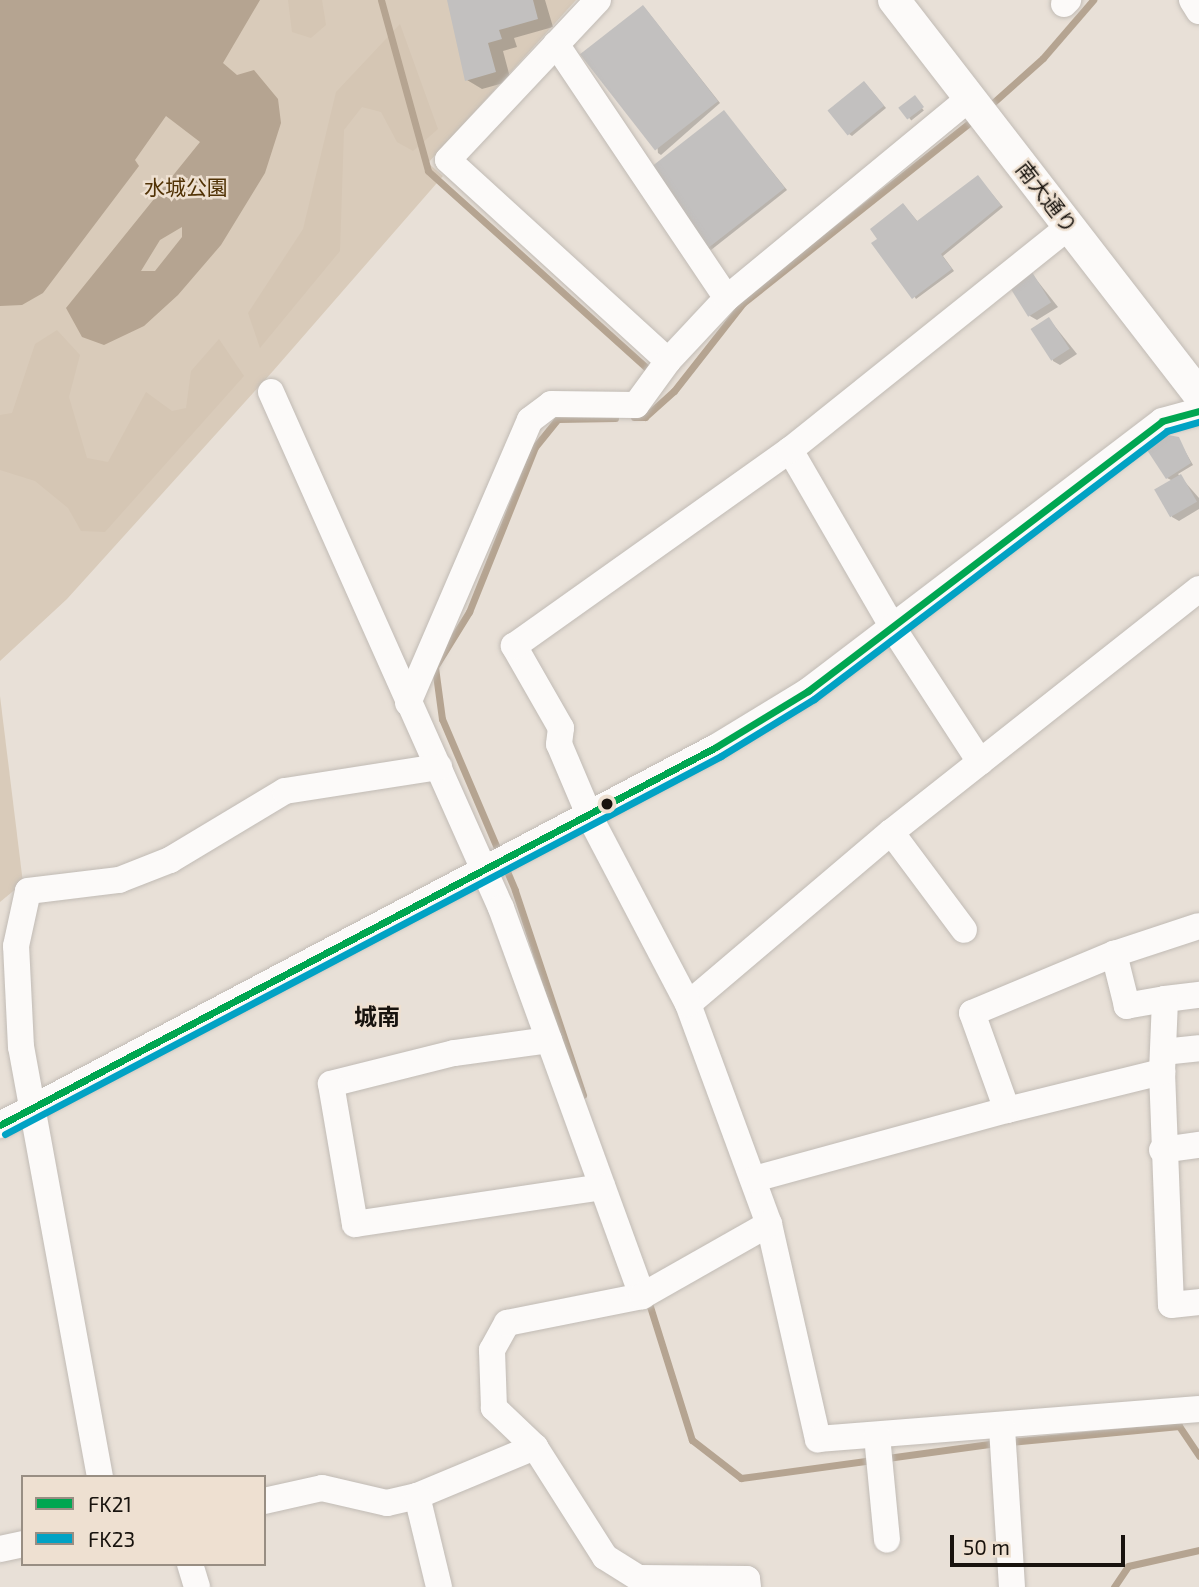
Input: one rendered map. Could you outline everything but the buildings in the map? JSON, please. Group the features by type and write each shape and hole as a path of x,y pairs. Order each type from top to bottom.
{"street":[{"path":"598,0 448,160 668,361"},
{"name":"南大通り","path":"894,0 1199,394"},
{"path":"1192,0 1199,11"},
{"path":"556,44 727,298"},
{"path":"408,703 530,420 551,404 636,405 668,361 727,298 970,98"},
{"path":"1070,226 790,450 514,646 561,728 559,744 590,817 688,1004 769,1224 818,1439 1002,1428 1199,1409"},
{"path":"271,392 485,870 642,1296"},
{"path":"0,1125 590,817 808,691 1162,421 1199,411"},
{"path":"790,450 893,628 981,762"},
{"path":"688,1004 891,832 1199,589"},
{"path":"100,1475 21,1046 16,946 28,891 118,880 170,860 285,791 439,767"},
{"path":"891,832 964,930"},
{"path":"1007,1110 972,1013 1114,954 1199,926"},
{"path":"1114,954 1127,1006 1199,995"},
{"path":"1165,999 1161,1150 1171,1305 1199,1302"},
{"path":"549,1040 454,1052 331,1084 355,1224 602,1187"},
{"path":"754,1179 1007,1110 1199,1048"},
{"path":"1161,1150 1199,1145"},
{"path":"748,1587 747,1578 639,1578 605,1557 535,1447 494,1408 492,1350 507,1323 642,1296 769,1224"},
{"path":"1002,1428 1012,1587"},
{"path":"877,1436 887,1540"},
{"path":"266,1500 322,1488 387,1503 417,1496 535,1447"},
{"path":"417,1496 439,1587"},
{"path":"0,1549 21,1544"},
{"path":"191,1566 197,1587"}],"green space":[{"name":"水城公園","path":"0,0 576,0 428,163 443,176 273,371 67,599 0,661"},
{"path":"0,696 23,883 0,902"}],"shaded area":[{"path":"0,0 260,0 223,63 237,75 254,70 278,99 281,123 265,173 221,245 178,295 144,326 104,345 82,337 66,308 200,142 166,116 135,160 139,166 43,293 22,305 0,306","holes":["182,227 182,237 155,271 141,271 160,240"]},
{"path":"288,0 322,0 326,25 311,38 292,32"},
{"path":"400,24 438,129 413,151 397,142 381,112 362,107 344,130 340,251 260,348 248,313 303,229 336,92"},
{"path":"57,330 80,355 69,397 87,458 108,462 146,392 172,411 186,408 191,371 219,339 244,376 105,532 81,531 68,508 35,481 0,470 0,415 12,413 35,344"}],"waterway":[{"path":"381,0 428,171 652,373"},
{"path":"986,109 1043,58 1093,0"},
{"path":"634,417 645,417 674,391 743,303 974,119"},
{"path":"583,1095 515,890 442,719 435,667 469,612 535,447 558,419 615,418"},
{"path":"648,1300 692,1440 741,1478 997,1443"},
{"path":"1009,1442 1179,1426 1199,1456"},
{"path":"1114,1587 1128,1566 1199,1550"}],"transit line":[{"name":"FK21","path":"0,1125 716,747 808,691 1162,421 1199,411"},
{"name":"FK23","path":"5,1134 721,756 814,699 1167,431 1199,422"}],"district":[{"name":"城南","path":"377,1016"}]}
